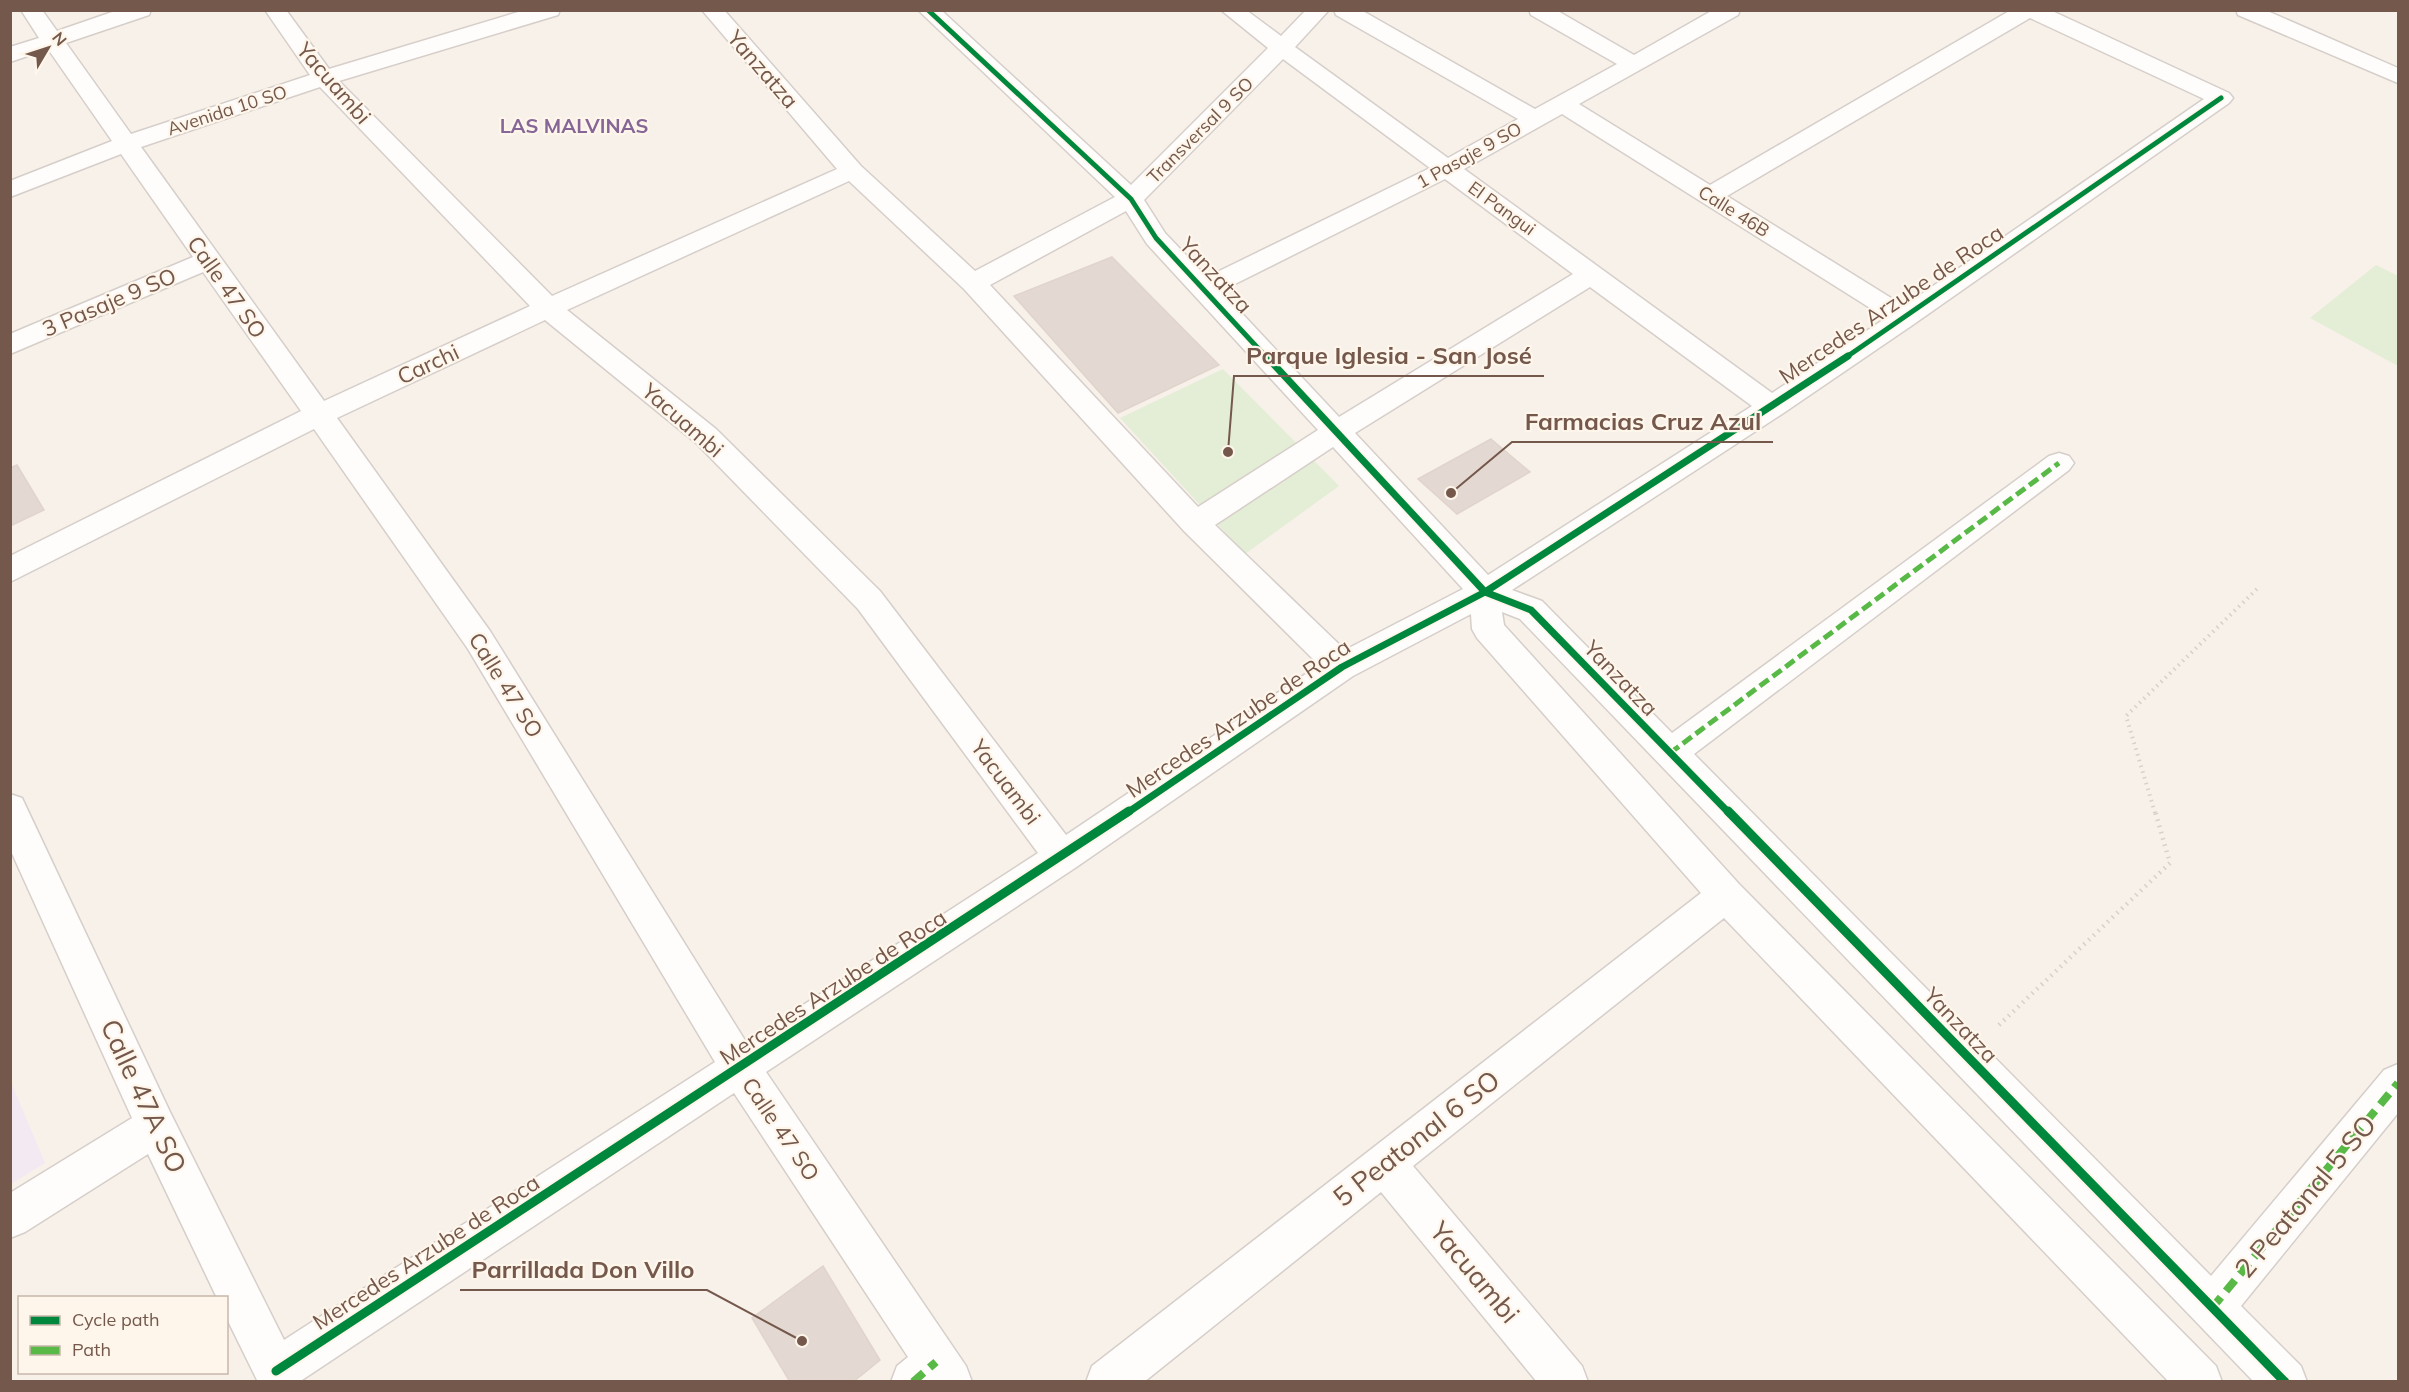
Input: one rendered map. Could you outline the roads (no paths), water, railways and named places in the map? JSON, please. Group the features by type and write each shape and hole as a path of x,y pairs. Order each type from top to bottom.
{"street":[{"name":"Calle 47 SO","path":"31,10 479,640 741,1069 933,1375"},
{"path":"10,56 141,10"},
{"name":"Yacuambi","path":"275,10 324,78 548,308 706,436 869,600 1062,857"},
{"name":"Yanzatza","path":"712,10 852,171 973,284 1195,523 1342,667"},
{"name":"Yanzatza","path":"928,10 1131,199 1156,238 1485,592 1530,610 2285,1382"},
{"name":"El Pangui","path":"1232,10 1772,407"},
{"name":"Transversal 9 SO","path":"973,284 1131,199 1319,10"},
{"path":"1344,10 1535,119"},
{"path":"1539,10 1634,64"},
{"name":"1 Pasaje 9 SO","path":"1204,289 1448,168 1730,10"},
{"path":"1709,196 2029,10"},
{"name":"Mercedes Arzube de Roca","path":"278,1376 1062,857 1342,667 1485,592 1772,407 1905,318 2221,99 2029,10"},
{"path":"2246,10 2398,76"},
{"name":"Avenida 10 SO","path":"10,190 125,144 324,78 538,12"},
{"name":"Calle 46B","path":"1562,104 1905,318"},
{"name":"Carchi","path":"10,570 318,415 852,171"},
{"name":"3 Pasaje 9 SO","path":"10,345 208,260"},
{"path":"1195,523 1337,431 1592,274"},
{"path":"1670,753 2059,464"},
{"path":"1485,592 1488,629 1726,895 2200,1382"},
{"name":"Calle 47A SO","path":"10,809 156,1126 278,1376"},
{"name":"5 Peatonal 6 SO","path":"1108,1382 1384,1162 1726,895"},
{"name":"2 Peatonal 5 SO","path":"2212,1308 2398,1083"},
{"path":"10,1217 156,1126"},
{"name":"Yacuambi","path":"1384,1162 1566,1382"}],"place":[{"name":"Parque Iglesia - San José","path":"1228,452"},
{"name":"Farmacias Cruz Azul","path":"1451,493"},
{"name":"Parrillada Don Villo","path":"802,1341"}],"district":[{"name":"LAS MALVINAS","path":"574,125"}]}
